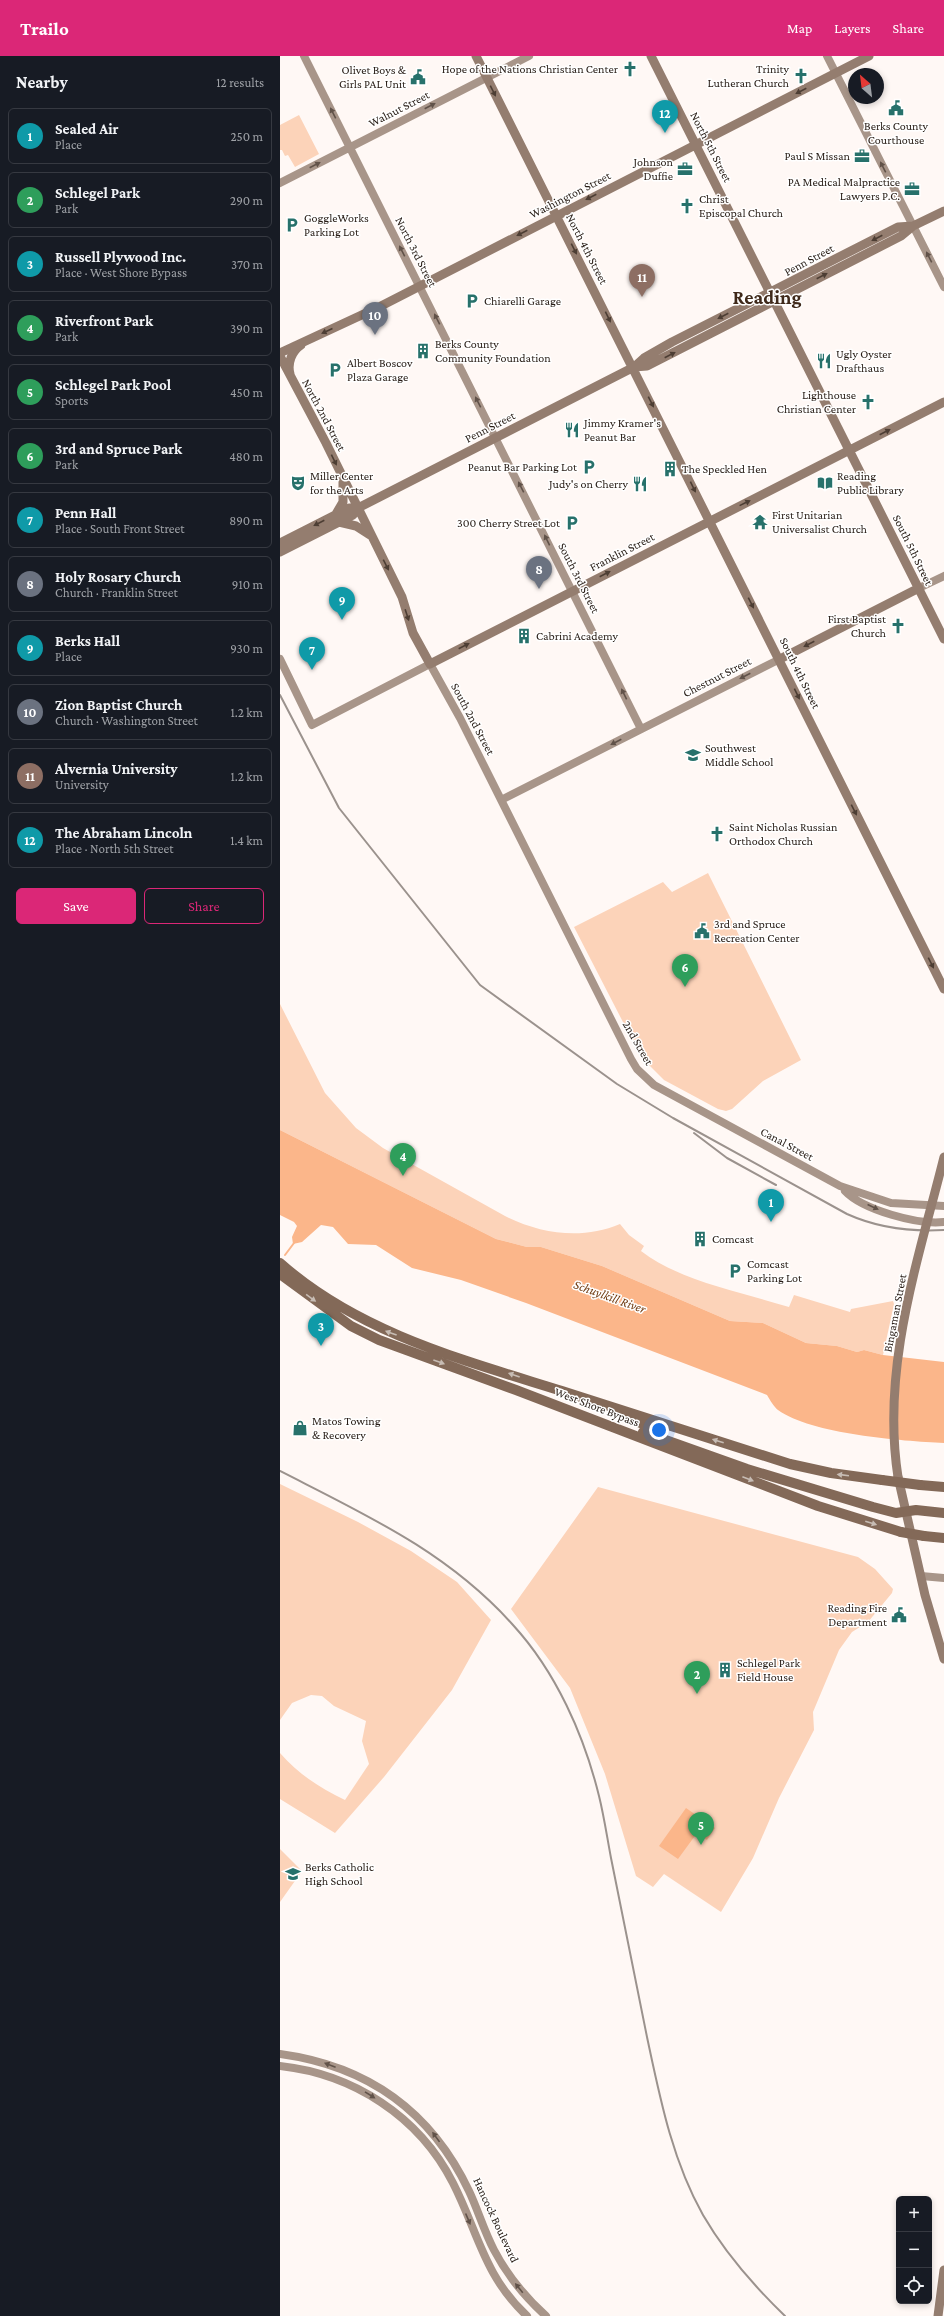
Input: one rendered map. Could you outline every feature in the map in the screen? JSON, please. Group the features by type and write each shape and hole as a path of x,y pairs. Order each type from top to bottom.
{"highway":[{"name":"West Shore Bypass","path":"280,1263 328,1300 384,1330 540,1384 790,1464 831,1473 944,1487"},
{"name":"West Shore Bypass","path":"280,1274 351,1326 379,1340 516,1390 818,1506 901,1532 944,1538"},
{"path":"540,1384 718,1453 769,1470 894,1506 918,1517 944,1520"},
{"path":"516,1390 767,1475 873,1507 896,1513 916,1510 944,1513"}],"main road":[{"name":"North 4th Street","path":"476,56 634,367"},
{"name":"North 5th Street","path":"651,56 773,296"},
{"name":"Washington Street","path":"280,354 310,338 420,286 869,56"},
{"name":"Penn Street","path":"304,535 337,519 349,508 358,508 634,367 644,358 773,296 898,227 913,226 944,211"},
{"name":"South 5th Street","path":"773,296 944,638"},
{"path":"290,377 289,365 294,352 310,338"},
{"name":"North 2nd Street","path":"280,354 290,377 358,508"},
{"name":"South 4th Street","path":"634,367 944,989"},
{"path":"280,368 290,377"},
{"name":"Franklin Street","path":"430,664 944,402"},
{"path":"343,478 343,502 337,519 356,526 372,537"},
{"name":"South 2nd Street","path":"358,508 402,597 413,632 430,664"},
{"path":"280,543 304,535"},
{"path":"280,552 304,535"},
{"name":"Chestnut Street","path":"780,659 919,588"},
{"name":"Bingaman Street","path":"944,1157 901,1337 894,1420 898,1477 921,1576 944,1659"},
{"path":"938,2316 944,2270"}],"street":[{"name":"North 3rd Street","path":"304,56 496,437"},
{"name":"Walnut Street","path":"280,183 529,56"},
{"path":"827,56 944,288"},
{"name":"South 3rd Street","path":"496,437 641,729"},
{"name":"Chestnut Street","path":"919,588 944,576"},
{"name":"Franklin Street","path":"280,658 312,725 430,664"},
{"name":"Chestnut Street","path":"502,800 780,659"},
{"name":"South 2nd Street","path":"430,664 502,800 570,939"},
{"name":"2nd Street","path":"570,939 637,1069 654,1085 723,1124"},
{"name":"Canal Street","path":"723,1124 840,1186 891,1203 944,1206"},
{"name":"Canal Street","path":"840,1186 847,1194 874,1208 918,1221 944,1222"},
{"path":"921,1576 944,1578"},
{"name":"Hancock Boulevard","path":"280,2054 329,2064 361,2077 398,2100 431,2130 458,2169 494,2250 504,2267 524,2294 546,2316"},
{"name":"Hancock Boulevard","path":"280,2066 315,2072 341,2080 373,2096 416,2131 453,2183 493,2275 506,2293 527,2316"}],"shaded area":[{"path":"299,115 319,154 295,167 288,155 285,156 282,150 280,150 280,125"},
{"path":"708,873 801,1060 763,1081 732,1109 726,1111 718,1109 664,1080 641,1057 574,927 663,882 672,892"},
{"path":"280,1004 325,1093 356,1128 383,1148 505,1216 533,1227 547,1231 576,1233 606,1229 620,1224 629,1235 644,1246 641,1251 657,1261 692,1278 731,1291 789,1307 794,1295 850,1312 851,1309 893,1301 894,1304 883,1355 864,1350 857,1352 837,1346 806,1343 763,1323 730,1321 602,1266 541,1247 527,1247 496,1239 280,1130"},
{"path":"280,1484 358,1522 411,1551 457,1582 491,1620 452,1690 384,1777 335,1833 280,1799 280,1753 294,1768 310,1780 345,1800 369,1764 362,1741 366,1721 334,1706 322,1696 311,1695 292,1703 280,1720"},
{"path":"598,1487 858,1557 875,1569 893,1589 892,1593 868,1622 852,1632 839,1650 813,1712 814,1730 779,1798 753,1858 721,1912 664,1874 653,1887 636,1876 605,1774 570,1688 511,1609"},
{"path":"280,1849 302,1871 280,1902"}],"water":[{"name":"Schuylkill River","path":"280,1130 496,1239 527,1247 541,1247 602,1266 730,1321 763,1323 806,1343 837,1346 857,1352 864,1350 883,1355 944,1362 944,1443 858,1435 812,1425 793,1418 778,1410 767,1395 526,1303 461,1280 412,1268 376,1245 348,1244 333,1227 321,1225 302,1242 293,1244 292,1237 297,1226 294,1222 280,1215"},
{"path":"686,1808 715,1828 707,1840 697,1833 678,1859 659,1846"}],"waterway":[{"path":"285,1255 294,1243"}],"railway":[{"path":"280,695 339,808 480,985 617,1084 673,1118 847,1214 870,1223 894,1228 907,1230 944,1230"},
{"path":"694,1133 727,1158 776,1185"},
{"path":"280,1471 344,1503 404,1537 461,1576 488,1599 513,1625 528,1643 555,1684 577,1727 593,1773 599,1796 662,2106 683,2173 703,2215 730,2256 751,2281 785,2316"}],"place":[{"name":"Hope of the Nations Christian Center","path":"630,69"},
{"name":"Trinity Lutheran Church","path":"801,76"},
{"name":"Olivet Boys & Girls PAL Unit","path":"418,77"},
{"name":"Berks County Courthouse","path":"896,108"},
{"name":"The Abraham Lincoln","path":"665,133"},
{"name":"Paul S Missan","path":"862,156"},
{"name":"Johnson Duffie","path":"685,169"},
{"name":"PA Medical Malpractice Lawyers P.C.","path":"912,189"},
{"name":"Christ Episcopal Church","path":"687,206"},
{"name":"GoggleWorks Parking Lot","path":"292,225"},
{"name":"Alvernia University","path":"642,297"},
{"name":"Chiarelli Garage","path":"472,301"},
{"name":"Zion Baptist Church","path":"375,335"},
{"name":"Berks County Community Foundation","path":"423,351"},
{"name":"Ugly Oyster Drafthaus","path":"824,361"},
{"name":"Albert Boscov Plaza Garage","path":"335,370"},
{"name":"Lighthouse Christian Center","path":"868,402"},
{"name":"Jimmy Kramer's Peanut Bar","path":"572,430"},
{"name":"Peanut Bar Parking Lot","path":"589,467"},
{"name":"The Speckled Hen","path":"670,469"},
{"name":"Miller Center for the Arts","path":"298,483"},
{"name":"Reading Public Library","path":"825,483"},
{"name":"Judy's on Cherry","path":"640,484"},
{"name":"First Unitarian Universalist Church","path":"760,522"},
{"name":"300 Cherry Street Lot","path":"572,523"},
{"name":"Holy Rosary Church","path":"539,589"},
{"name":"Berks Hall","path":"342,620"},
{"name":"First Baptist Church","path":"898,626"},
{"name":"Cabrini Academy","path":"524,636"},
{"name":"Penn Hall","path":"312,670"},
{"name":"Southwest Middle School","path":"693,755"},
{"name":"Saint Nicholas Russian Orthodox Church","path":"717,834"},
{"name":"3rd and Spruce Recreation Center","path":"702,931"},
{"name":"3rd and Spruce Park","path":"685,987"},
{"name":"Riverfront Park","path":"403,1176"},
{"name":"Sealed Air","path":"771,1222"},
{"name":"Comcast","path":"700,1239"},
{"name":"Comcast Parking Lot","path":"735,1271"},
{"name":"Russell Plywood Inc.","path":"321,1346"},
{"name":"Matos Towing & Recovery","path":"300,1428"},
{"name":"Reading Fire Department","path":"899,1615"},
{"name":"Schlegel Park Field House","path":"725,1670"},
{"name":"Schlegel Park","path":"697,1694"},
{"name":"Schlegel Park Pool","path":"701,1845"},
{"name":"Berks Catholic High School","path":"293,1874"}],"district":[{"name":"Reading","path":"767,297"}]}
